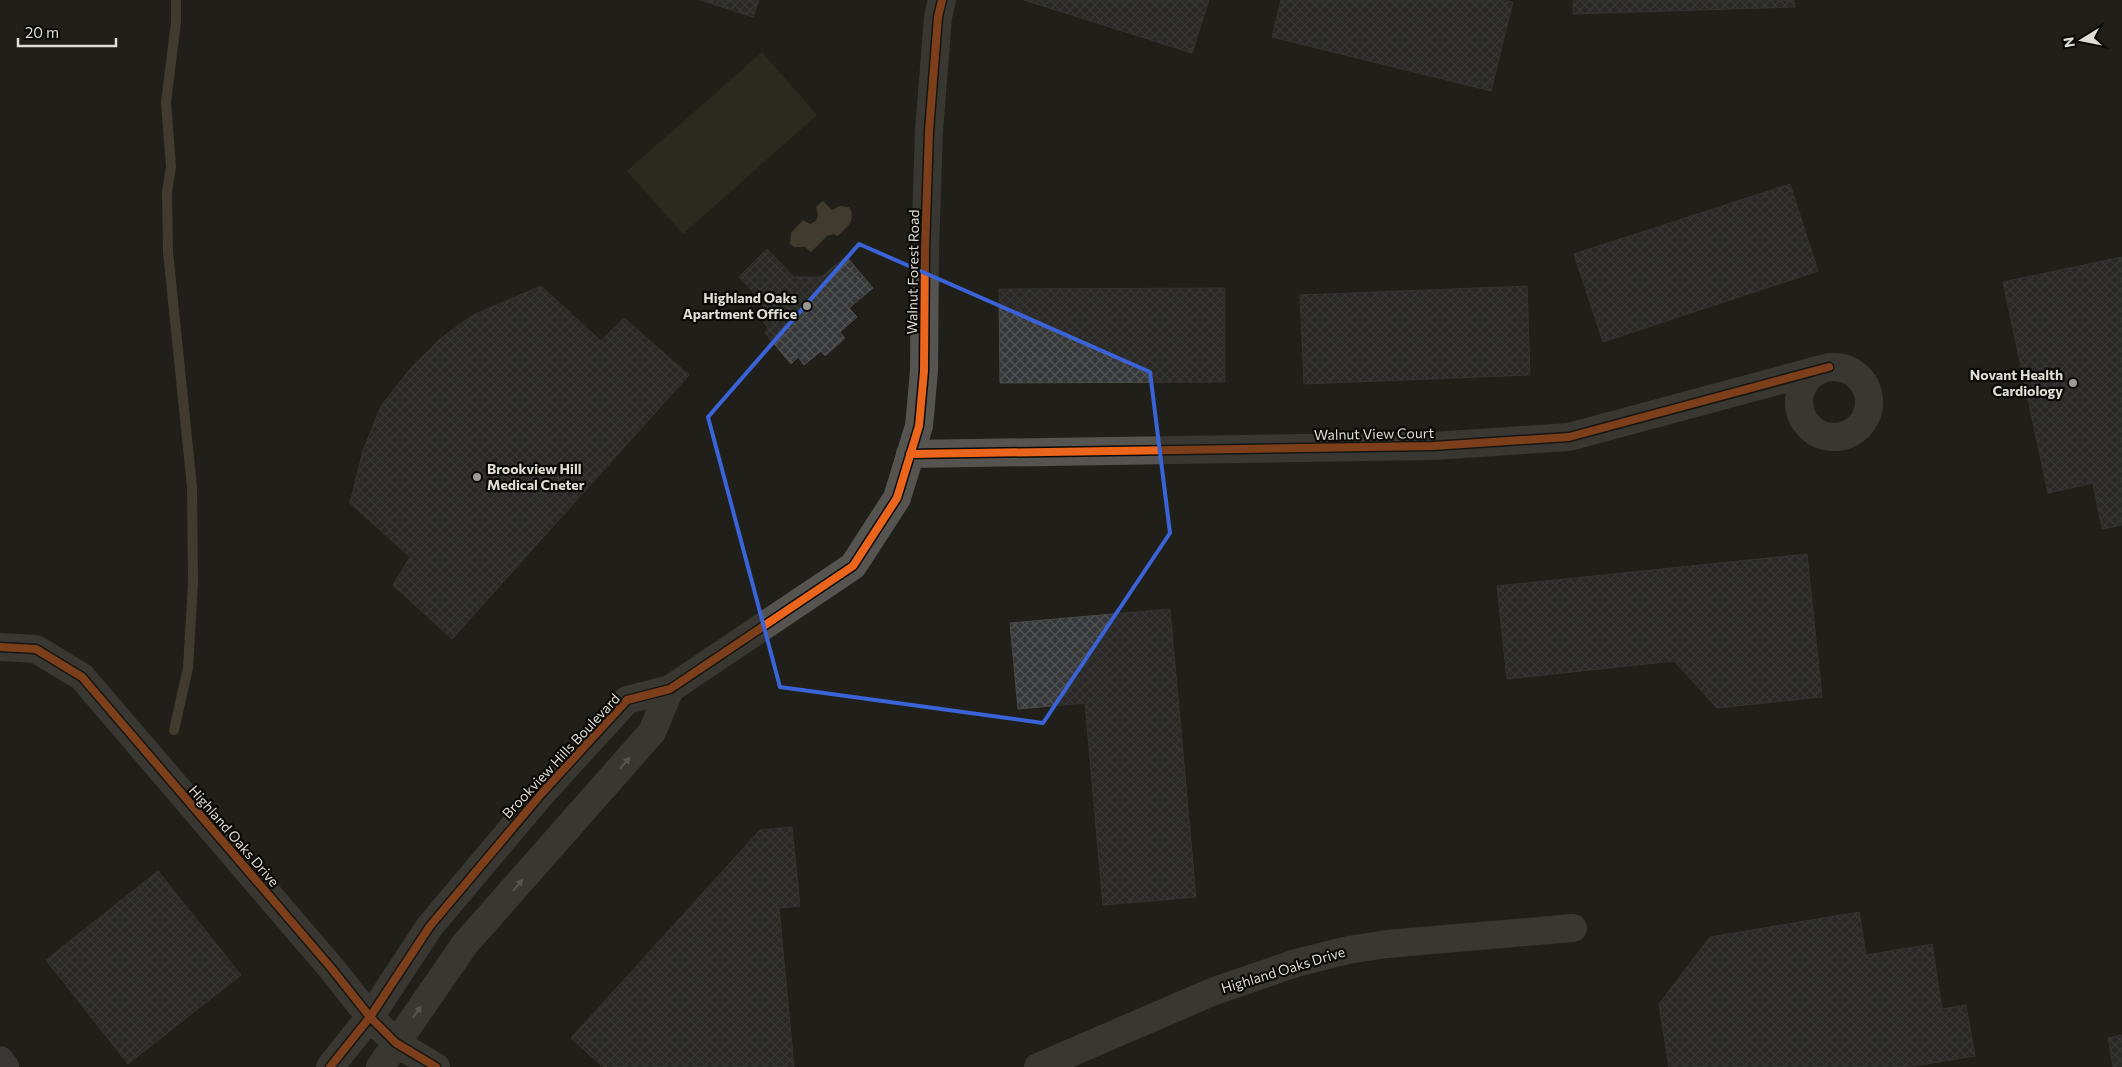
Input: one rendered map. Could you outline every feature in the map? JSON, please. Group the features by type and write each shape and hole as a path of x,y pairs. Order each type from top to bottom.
{"main road":[{"path":"0,1060 5,1067"}],"street":[{"name":"Walnut Forest Road","path":"874,536 896,498 919,426 924,372 925,250 929,131 938,17 942,0"},
{"name":"Walnut View Court","path":"910,454 1433,446 1568,438 1829,367"},
{"name":"Brookview Hills Boulevard","path":"330,1067 370,1017 430,926 542,793 627,700 670,689 853,566 874,536"},
{"name":"Highland Oaks Drive","path":"0,647 36,649 82,678 326,962 370,1017 396,1042 436,1067"},
{"path":"380,1067 465,944 652,732 670,689"},
{"name":"Highland Oaks Drive","path":"1038,1067 1212,992 1305,961 1348,950 1387,944 1573,928"}],"highlighted area":[{"path":"859,244 1150,372 1170,533 1043,723 780,687 708,417"}],"shaded area":[{"path":"762,52 817,115 683,234 627,171"},
{"path":"823,201 832,210 840,206 849,207 852,216 850,223 838,236 833,234 827,236 811,252 805,247 794,247 790,244 791,233 803,220 810,224 816,221 818,215 816,207"}],"building":[{"path":"700,0 759,0 753,17"},
{"path":"1024,0 1209,0 1192,53"},
{"path":"1281,0 1504,0 1513,2 1491,91 1272,37"},
{"path":"1573,0 1794,0 1795,7 1573,14"},
{"path":"1790,184 1818,271 1603,342 1574,254"},
{"name":"Highland Oaks Apartment Office","path":"767,249 794,277 821,277 846,256 873,288 849,308 857,317 840,332 845,338 825,356 821,351 804,365 798,357 791,364 765,333 768,327 755,313 764,304 739,277"},
{"name":"Novant Health Cardiology","path":"2122,257 2122,525 2102,529 2093,483 2048,493 2003,282"},
{"name":"Brookview Hill Medical Cneter","path":"541,286 601,341 624,318 689,375 452,639 393,585 410,557 350,503 363,451 381,406 410,369 440,339 473,315"},
{"path":"1527,286 1530,375 1304,384 1300,295"},
{"path":"1225,288 1225,382 1000,383 999,289"},
{"path":"1807,554 1822,697 1717,708 1674,661 1507,679 1497,586"},
{"path":"1170,609 1196,897 1103,905 1085,703 1018,709 1010,623"},
{"path":"792,827 800,906 779,908 794,1067 603,1067 571,1038 760,830"},
{"path":"158,871 241,975 128,1064 46,960"},
{"path":"1859,912 1866,955 1932,944 1942,1009 1966,1005 1975,1056 1908,1067 1669,1067 1659,1004 1710,937"},
{"path":"2122,1035 2122,1067 2113,1067 2108,1038"}],"waterway":[{"path":"174,730 188,668 193,583 192,487 168,252 167,192 171,167 166,102 176,22 176,0"}],"cycle path":[{"path":"330,1067 370,1017 430,926 542,793 627,700 670,689 853,566 897,498 919,426 924,371 925,250 929,131 938,17 942,0"},
{"path":"910,454 1433,446 1569,437 1829,367"},
{"path":"0,647 36,649 82,677 332,969 370,1017 396,1043 436,1067"}],"place":[{"name":"Highland Oaks Apartment Office","path":"807,306"},
{"name":"Novant Health Cardiology","path":"2073,383"},
{"name":"Brookview Hill Medical Cneter","path":"477,477"}]}
